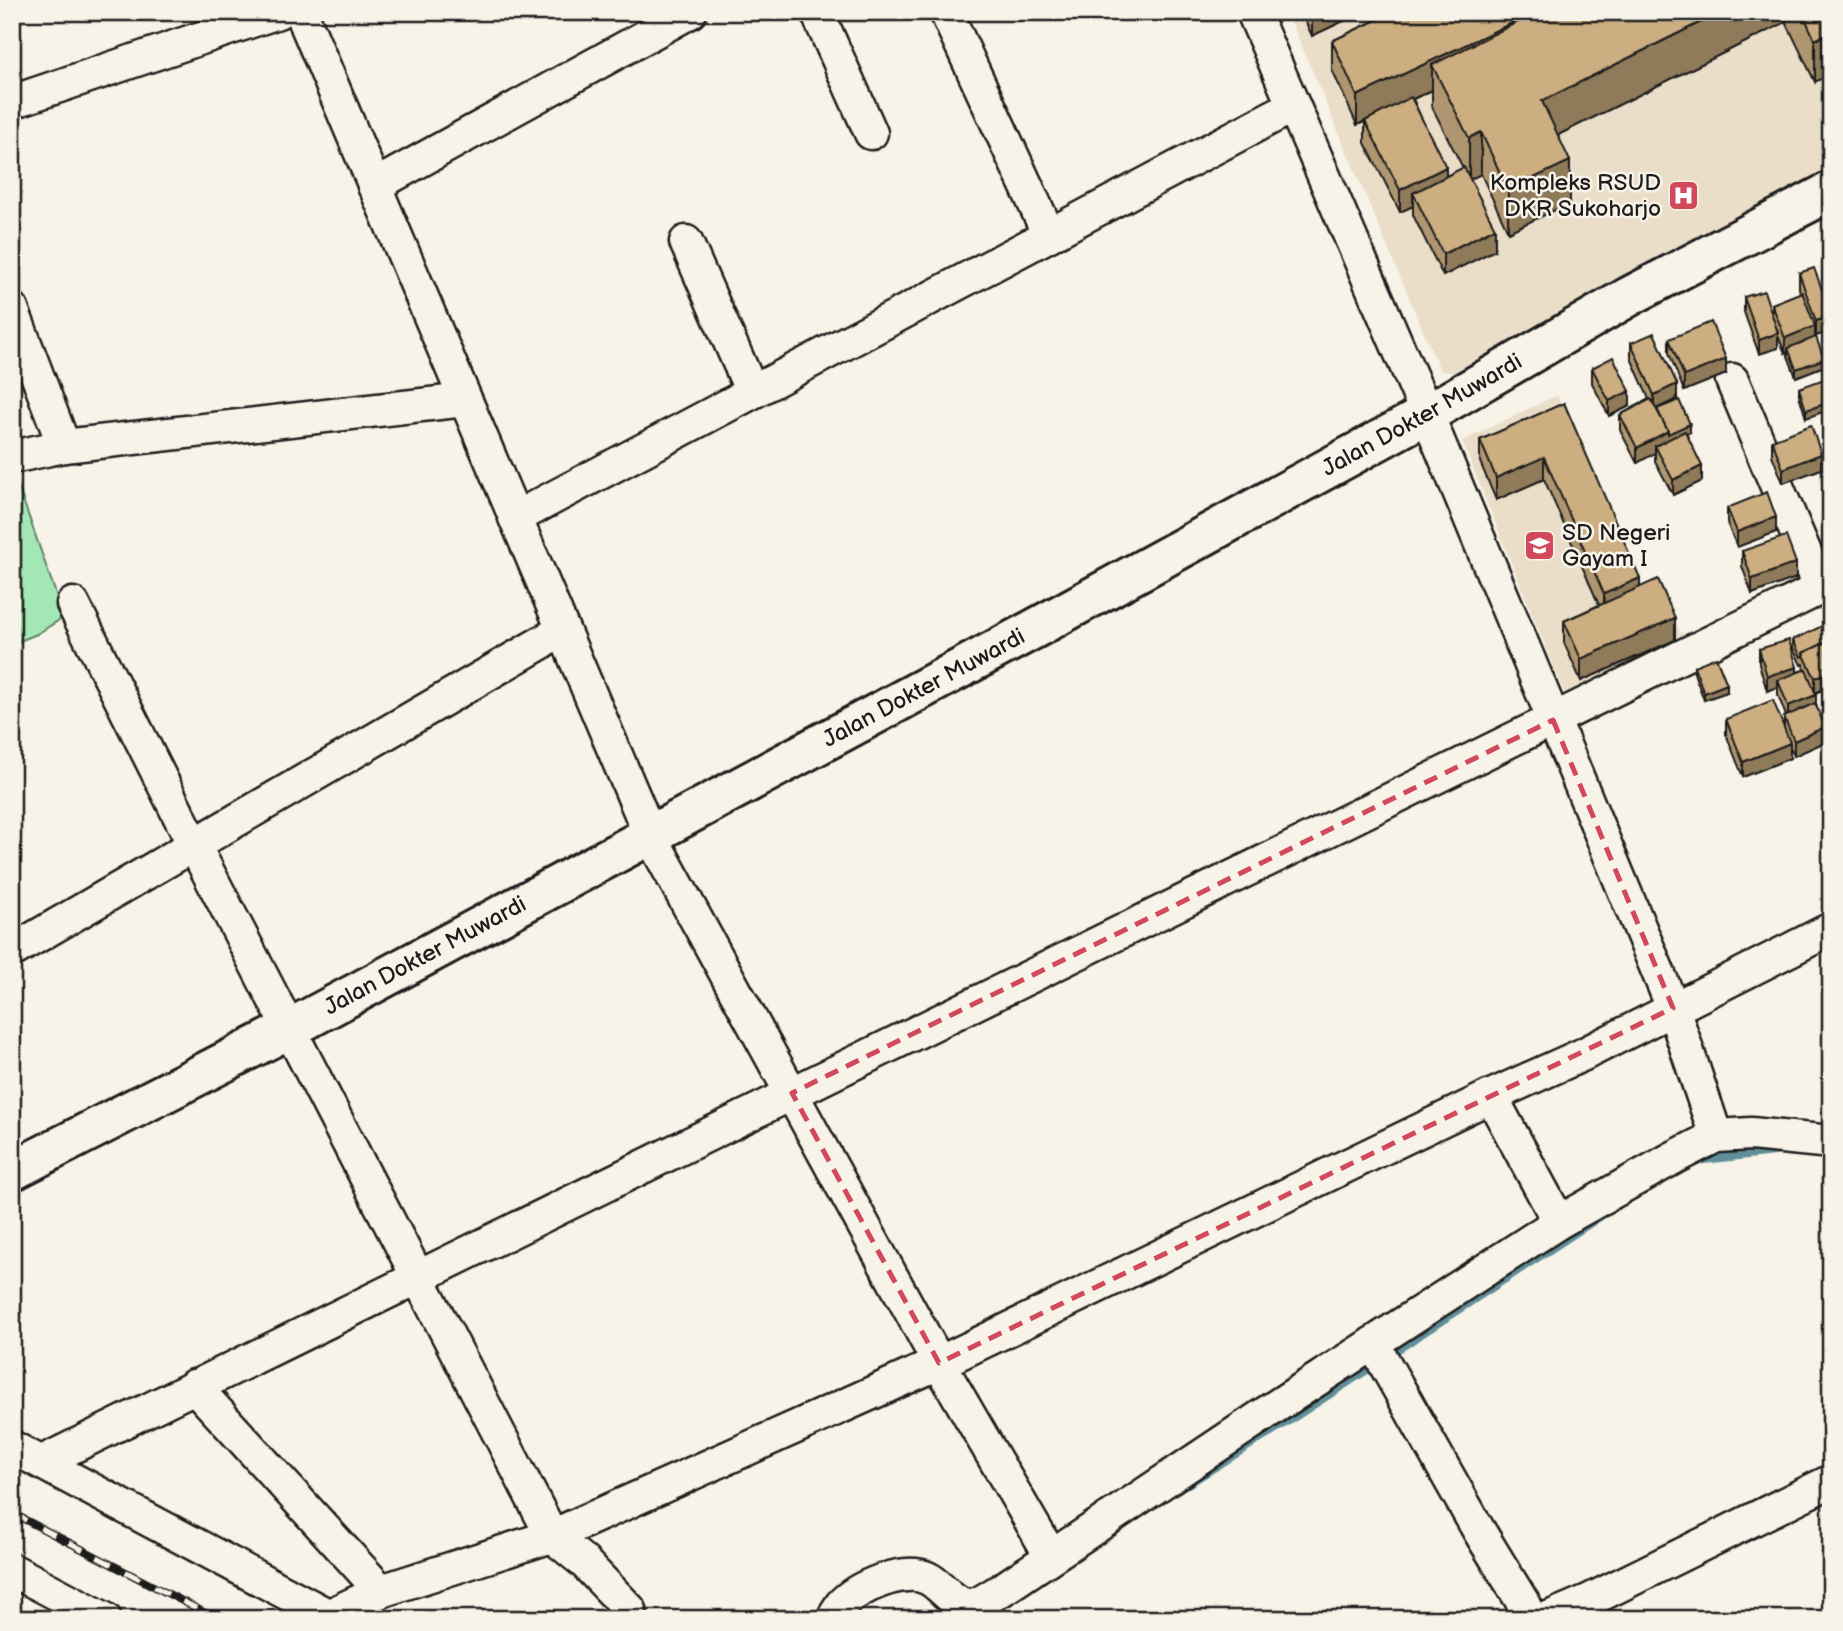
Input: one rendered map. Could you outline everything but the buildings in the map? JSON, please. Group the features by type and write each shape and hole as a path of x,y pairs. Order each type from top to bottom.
{"main road":[{"name":"Jalan Dokter Muwardi","path":"12,1171 289,1029 1022,636 1427,414 1630,296 1831,191"}],"street":[{"path":"12,102 278,12"},
{"path":"301,12 650,835 939,1363 1051,1556"},
{"path":"374,186 690,12"},
{"path":"817,12 871,133"},
{"path":"946,12 1049,235"},
{"path":"1253,12 1427,414 1673,1008 1716,1136"},
{"path":"515,517 1293,106"},
{"path":"685,242 752,392"},
{"path":"12,309 64,446"},
{"path":"42,1462 1825,586 1732,380"},
{"path":"12,457 64,446 465,400"},
{"path":"73,604 194,845 552,1536 584,1562 630,1610"},
{"path":"13,948 563,630"},
{"path":"12,1447 332,1617 381,1591 552,1536 939,1363 1491,1096 1582,1055 1831,929"},
{"path":"1491,1096 1559,1222"},
{"path":"833,1619 841,1605 854,1594 884,1580 911,1574 926,1577 964,1605 972,1605 1003,1589 1051,1556 1379,1354 1559,1222 1716,1136 1751,1134 1831,1142"},
{"path":"1379,1354 1478,1529 1533,1619"},
{"path":"194,1386 381,1591"},
{"path":"1546,1619 1588,1601 1831,1481"},
{"path":"12,1570 105,1619"}],"highlighted area":[{"path":"1553,720 1673,1008 939,1363 792,1093"}],"shaded area":[{"name":"Kompleks RSUD DKR Sukoharjo","path":"1287,12 1372,12 1548,35 1469,180 1481,174 1508,232 1542,143 1786,22 1815,81 1831,74 1831,180 1467,376 1440,370"},
{"name":"SD Negeri Gayam I","path":"1557,395 1647,597 1659,592 1687,644 1567,700 1462,441","holes":["1564,425 1604,616 1544,479 1496,500","1674,640 1582,681 1565,643"]}],"green space":[{"path":"16,480 64,617 37,634 12,644 12,481"}],"waterway":[{"path":"1695,1161 1783,1151"},
{"path":"1388,1356 1606,1213"},
{"path":"1188,1484 1378,1363"}],"railway":[{"path":"12,1513 217,1619"}],"place":[{"name":"Kompleks RSUD DKR Sukoharjo","path":"1684,196"},
{"name":"SD Negeri Gayam I","path":"1539,546"}]}
